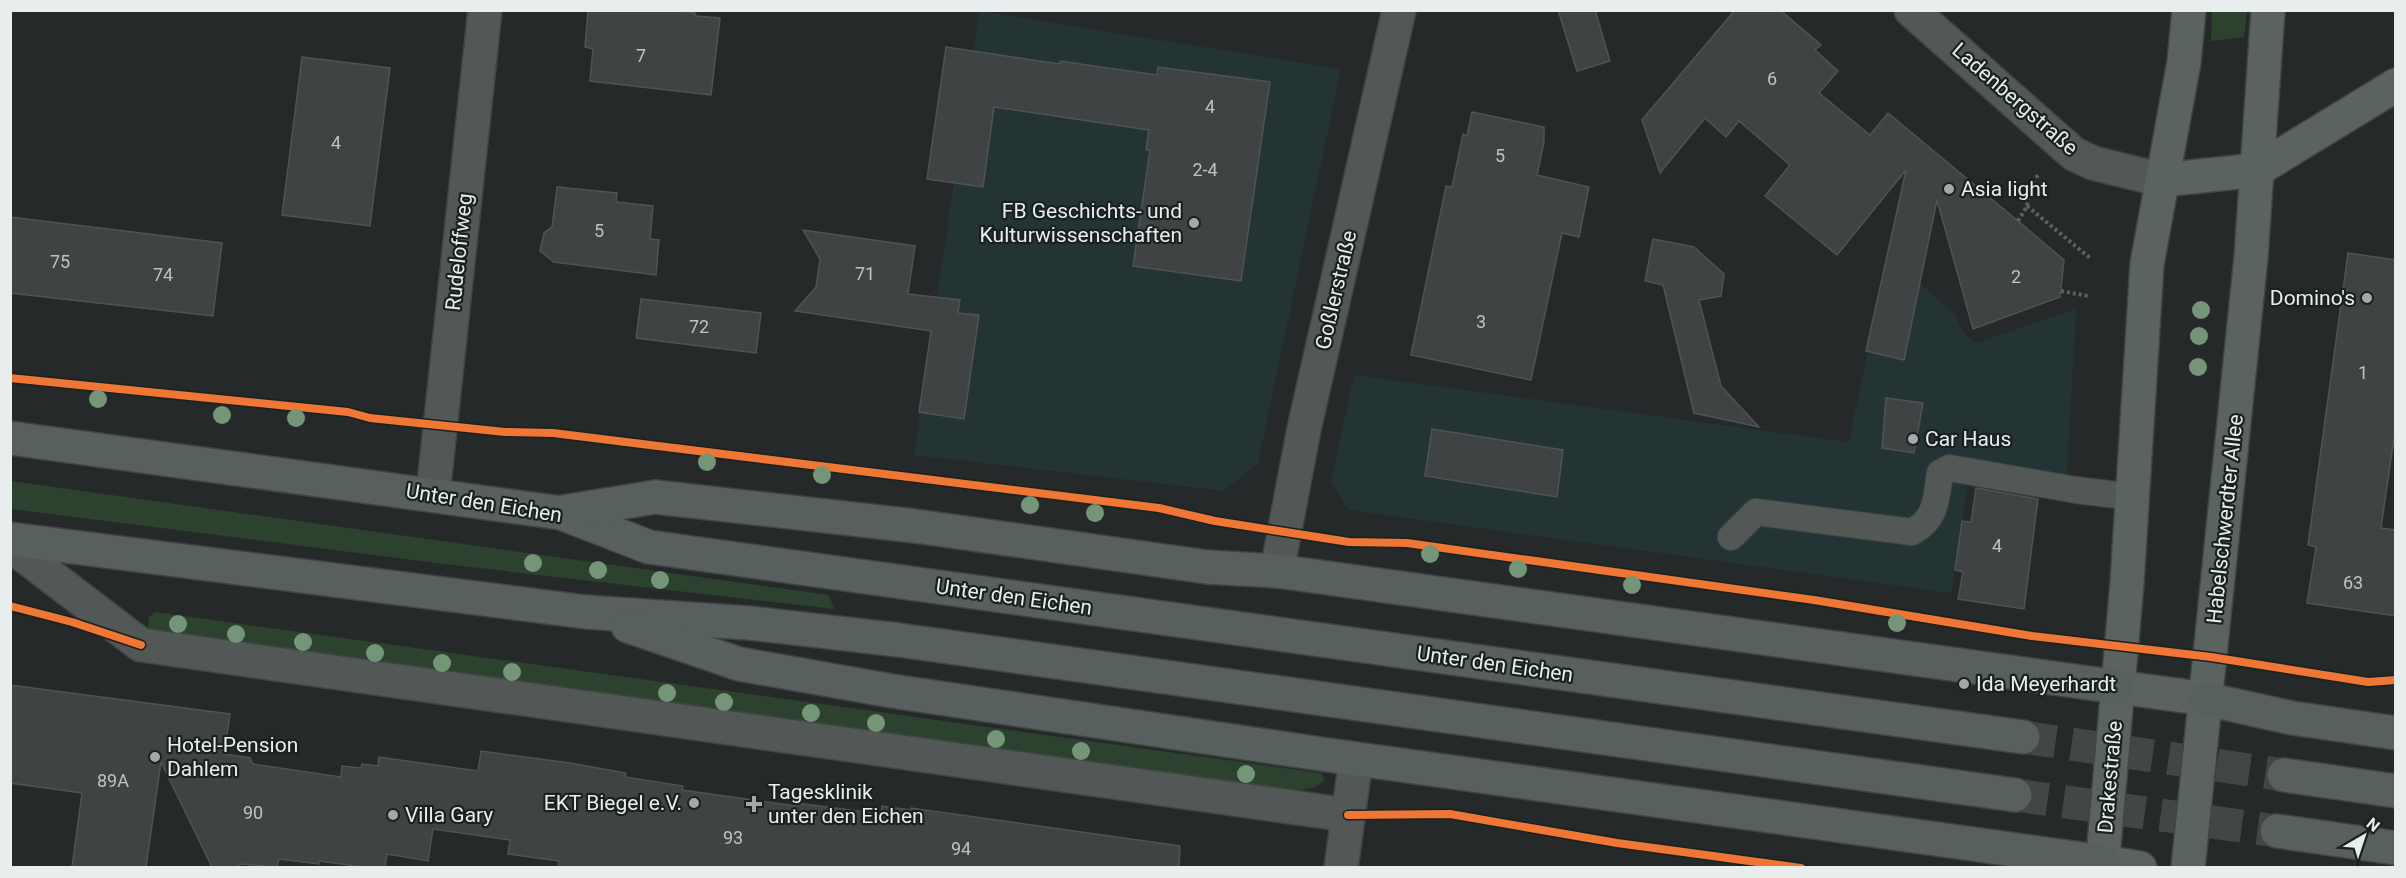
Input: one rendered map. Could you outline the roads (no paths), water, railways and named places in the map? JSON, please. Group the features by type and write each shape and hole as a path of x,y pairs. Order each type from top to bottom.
{"main road":[{"path":"2118,687 2133,497 2147,264 2184,62 2189,10"},
{"name":"Habelschwerdter Allee","path":"2188,867 2251,257 2268,10"},
{"path":"2162,180 2257,170 2396,86"},
{"name":"Unter den Eichen","path":"10,438 561,513 650,547 2023,737"},
{"path":"561,513 655,497 915,526 1207,567 1277,571 2206,699 2292,718 2396,733"},
{"path":"10,539 586,612 749,623 899,640 2015,795"},
{"path":"586,612 739,664 903,693 2102,865 2140,867"},
{"name":"Drakestraße","path":"2102,865 2118,687"},
{"path":"2284,775 2396,790"},
{"path":"2277,831 2396,848"}],"street":[{"name":"Rudeloffweg","path":"433,494 485,10"},
{"name":"Goßlerstraße","path":"1277,571 1304,429 1400,10"},
{"name":"Ladenbergstraße","path":"1911,10 2074,154 2093,163 2162,180"},
{"path":"10,545 141,645 1348,815"},
{"path":"1341,867 1356,759"}],"lane":[{"path":"1731,537 1756,512 1912,532 1924,526 1933,514 1940,473 1949,468 2076,490 2133,497"}],"tunnel":[{"path":"2023,737 2284,775"},
{"path":"2015,795 2277,831"}],"place":[{"name":"Asia light","path":"1949,189"},
{"name":"FB Geschichts- und Kulturwissenschaften","path":"1194,223"},
{"name":"Domino's","path":"2367,298"},
{"name":"Car Haus","path":"1913,439"},
{"name":"Ida Meyerhardt","path":"1964,684"},
{"name":"Hotel-Pension Dahlem","path":"155,757"},
{"name":"EKT Biegel e.V.","path":"694,803"},
{"name":"Tagesklinik unter den Eichen","path":"754,804"},
{"name":"Villa Gary","path":"393,815"}]}
